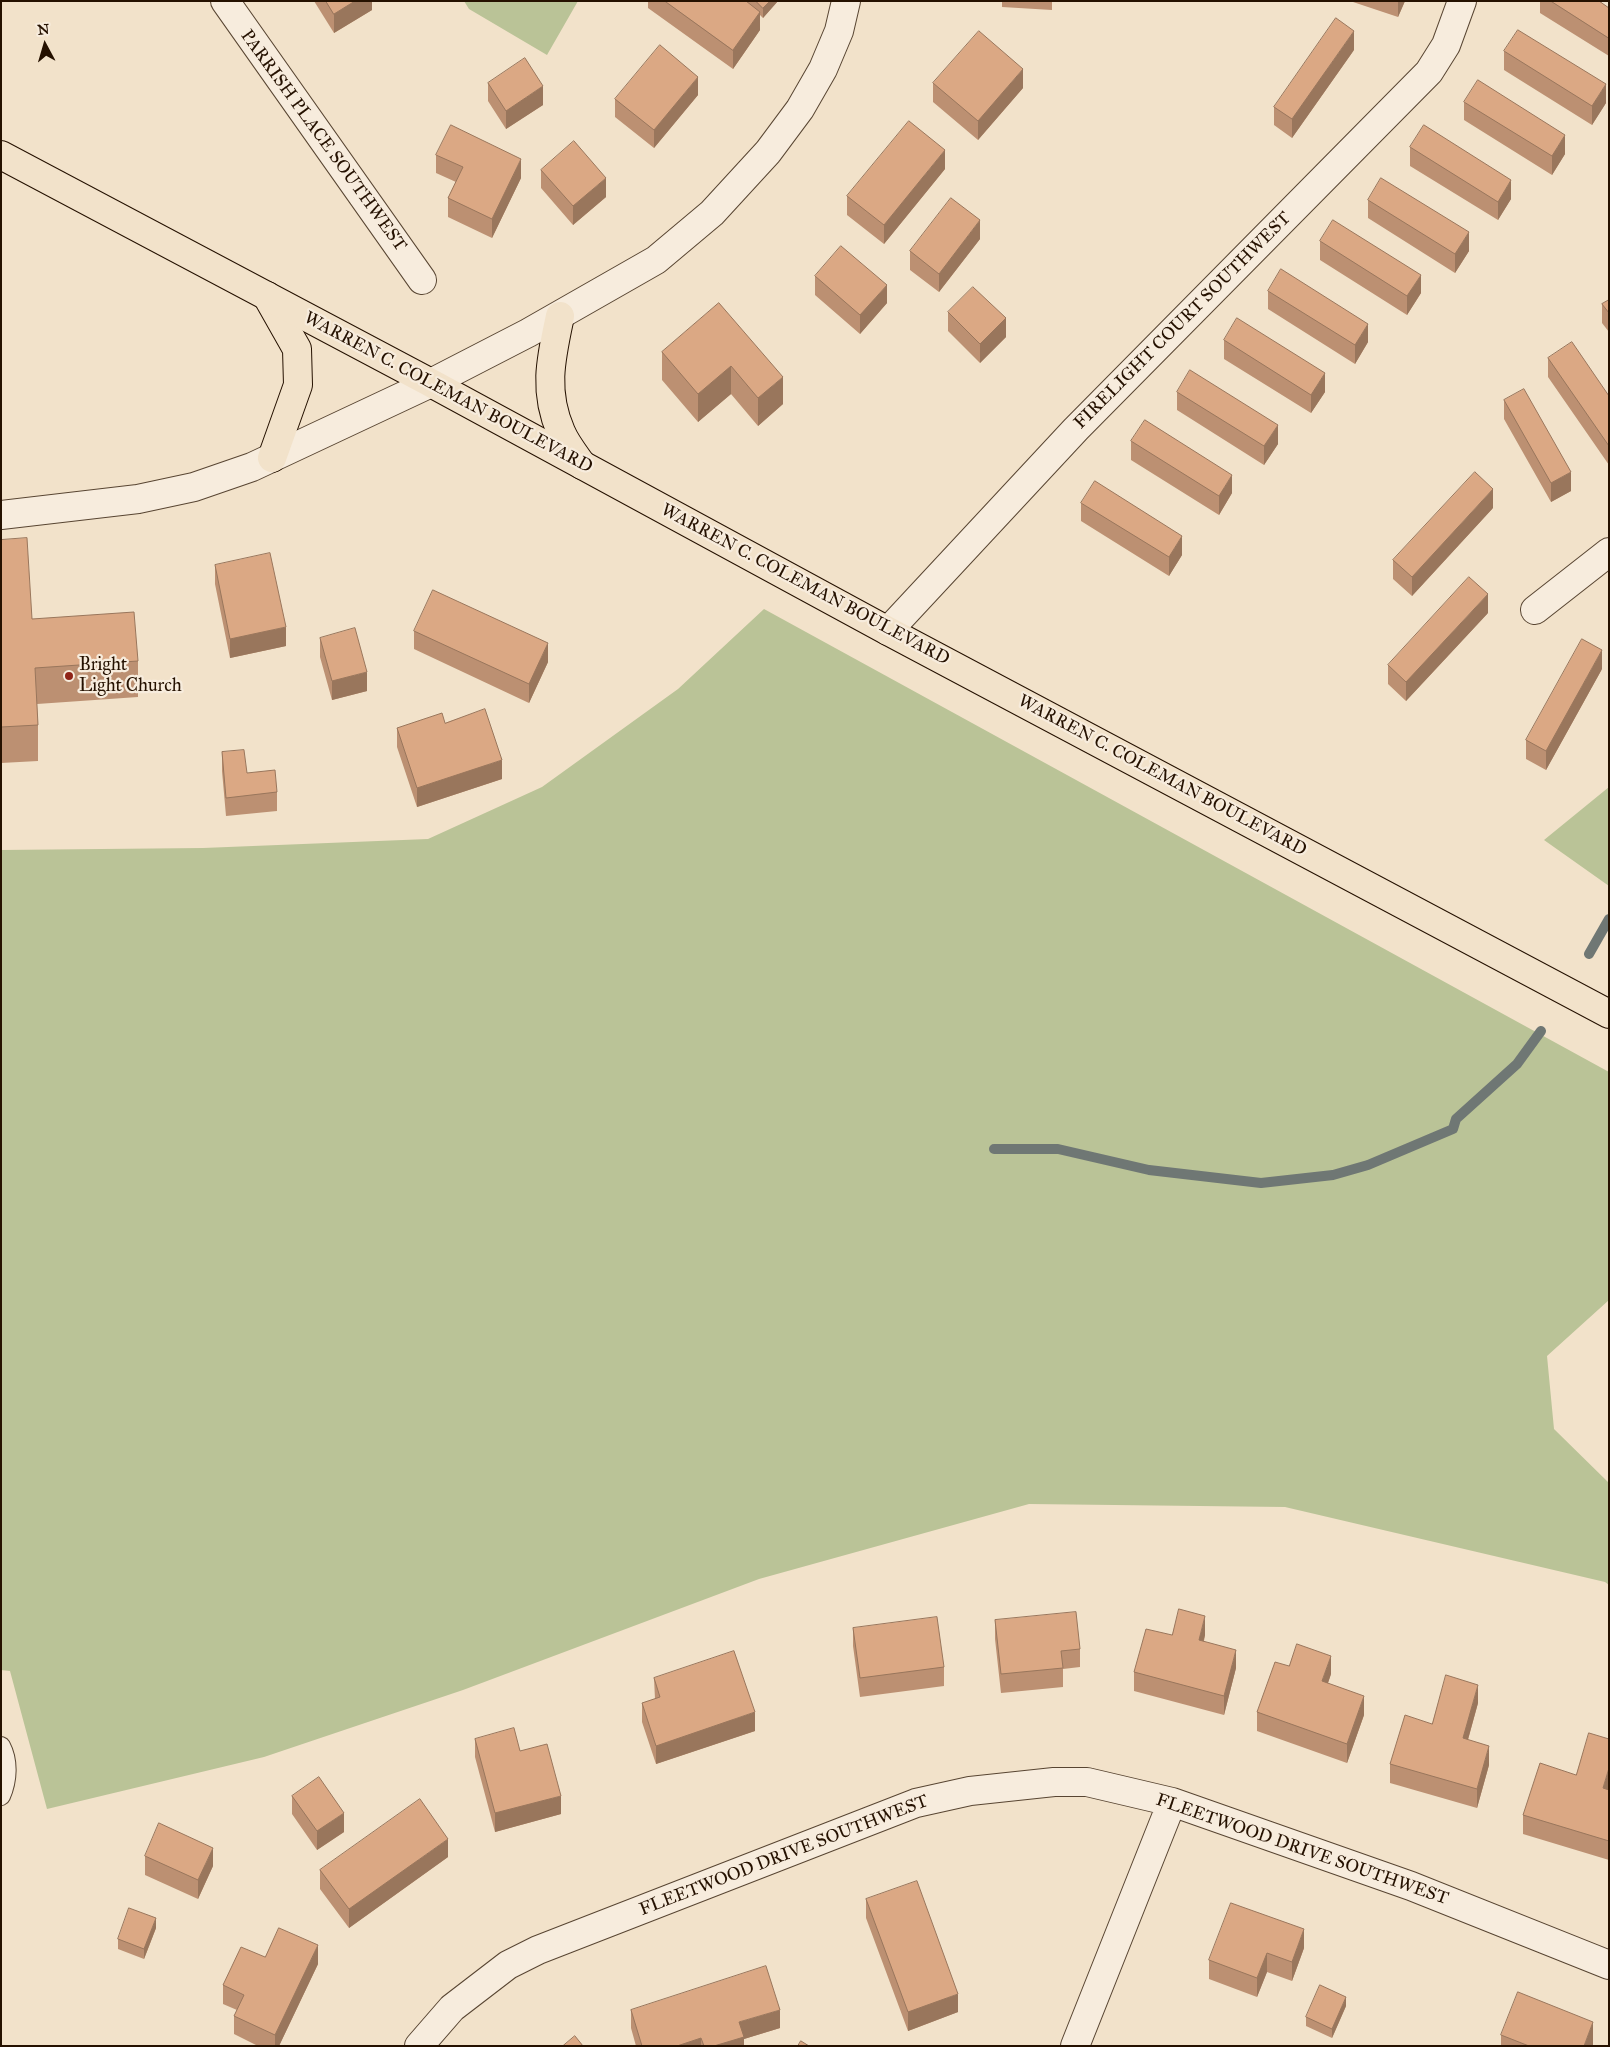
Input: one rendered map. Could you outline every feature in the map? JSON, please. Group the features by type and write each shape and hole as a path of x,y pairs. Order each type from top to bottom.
{"main road":[{"name":"WARREN C. COLEMAN BOULEVARD","path":"1,155 431,383 888,631 1609,1014"},
{"path":"267,296 296,349 298,385 272,458"},
{"path":"560,316 549,371 550,387 562,433 582,465"}],"street":[{"name":"PARRISH PLACE SOUTHWEST","path":"225,1 422,280"},
{"path":"1,515 138,499 194,487 252,467 431,383 560,316 656,260 712,213 768,152 800,109 823,69 839,31 846,1"},
{"name":"FIRELIGHT COURT SOUTHWEST","path":"888,631 1076,429 1429,72 1446,45 1462,1"},
{"path":"1535,610 1609,552"},
{"name":"FLEETWOOD DRIVE SOUTHWEST","path":"419,2046 452,2008 508,1965 538,1950 916,1803 970,1791 1054,1782 1087,1782 1172,1802 1412,1886 1609,1965"},
{"path":"1075,2046 1172,1802"}],"lane":[{"path":"1,1746 7,1767 6,1786 1,1796"}],"green space":[{"path":"464,1 578,1 547,55 469,9"},
{"path":"764,609 1609,1072 1609,1300 1547,1356 1554,1429 1609,1483 1609,1585 1605,1582 1285,1507 1029,1504 759,1579 463,1690 264,1757 47,1809 10,1671 1,1670 1,850 203,848 428,839 542,787 678,689"},
{"path":"1609,787 1609,886 1544,840"}],"building":[{"path":"326,1 355,1 334,14"},
{"path":"665,1 746,1 760,12 733,50"},
{"path":"756,1 770,1 763,8"},
{"path":"1551,1 1599,1 1609,8 1609,38"},
{"path":"1336,18 1354,31 1292,119 1274,107"},
{"path":"1518,30 1606,84 1592,106 1504,51"},
{"path":"979,31 1023,69 978,121 933,83"},
{"path":"660,45 698,77 654,130 615,99"},
{"path":"525,58 543,86 506,111 488,83"},
{"path":"1478,80 1565,135 1552,156 1464,102"},
{"path":"909,121 945,150 884,225 847,196"},
{"path":"451,125 521,159 492,219 448,198 463,167 436,155"},
{"path":"1424,125 1511,180 1498,202 1410,147"},
{"path":"574,141 606,178 573,206 541,170"},
{"path":"1381,178 1469,232 1455,254 1368,200"},
{"path":"951,198 980,220 939,274 910,251"},
{"path":"1333,220 1421,275 1407,296 1320,241"},
{"path":"841,246 887,285 860,315 815,276"},
{"path":"1281,269 1368,324 1355,345 1268,291"},
{"path":"973,287 1006,318 980,344 948,312"},
{"path":"1609,300 1609,313 1602,304"},
{"path":"719,303 783,377 758,398 731,366 698,394 662,352"},
{"path":"1237,318 1325,373 1311,395 1224,340"},
{"path":"1572,342 1609,396 1609,446 1548,358"},
{"path":"1190,370 1278,425 1264,446 1177,392"},
{"path":"1524,389 1571,472 1551,483 1504,400"},
{"path":"1145,420 1232,475 1219,496 1131,441"},
{"path":"1475,472 1493,489 1412,577 1393,560"},
{"path":"1095,481 1182,536 1169,557 1081,503"},
{"path":"27,538 32,619 134,612 138,661 35,668 38,725 1,727 1,540"},
{"path":"270,553 286,627 230,639 215,565"},
{"path":"1469,577 1488,594 1406,682 1388,665"},
{"path":"433,590 548,643 529,684 414,631"},
{"path":"355,628 367,672 332,681 320,638"},
{"path":"1582,639 1602,650 1546,751 1526,740"},
{"path":"485,709 502,760 417,788 397,728 442,713 445,723"},
{"path":"244,750 247,773 275,770 277,792 226,798 222,752"},
{"path":"1179,1609 1205,1616 1199,1640 1236,1650 1224,1696 1134,1672 1146,1629 1172,1635"},
{"path":"1076,1612 1080,1649 1061,1651 1063,1668 1001,1674 995,1620"},
{"path":"937,1617 944,1667 860,1678 853,1628"},
{"path":"1297,1644 1331,1656 1322,1681 1364,1696 1347,1744 1257,1712 1275,1662 1289,1666"},
{"path":"734,1651 755,1712 656,1746 642,1703 660,1697 654,1678"},
{"path":"1446,1675 1478,1685 1463,1738 1489,1746 1477,1789 1390,1764 1405,1715 1432,1724"},
{"path":"514,1728 520,1751 547,1744 561,1796 495,1813 475,1739"},
{"path":"1589,1733 1609,1739 1609,1768 1603,1788 1609,1790 1609,1841 1523,1815 1540,1763 1576,1775"},
{"path":"319,1777 344,1813 317,1831 292,1796"},
{"path":"420,1799 448,1839 349,1909 320,1870"},
{"path":"159,1823 213,1848 198,1880 145,1856"},
{"path":"917,1881 958,1994 908,2012 866,1899"},
{"path":"1231,1903 1304,1929 1292,1962 1267,1953 1257,1978 1209,1960"},
{"path":"129,1908 156,1918 144,1949 118,1939"},
{"path":"279,1928 318,1945 275,2035 234,2016 244,1995 223,1985 241,1947 265,1957"},
{"path":"766,1966 780,2010 739,2022 744,2037 714,2046 704,2046 701,2038 677,2046 642,2046 631,2010"},
{"path":"1320,1985 1346,1997 1332,2029 1306,2017"},
{"path":"1518,1992 1593,2022 1584,2046 1529,2046 1501,2035"},
{"path":"575,2036 583,2046 563,2046"},
{"path":"801,2041 809,2046 798,2046"}],"waterway":[{"path":"1589,954 1609,919"},
{"path":"994,1149 1058,1149 1149,1170 1261,1183 1333,1175 1368,1165 1453,1129 1456,1119 1517,1064 1541,1031"}],"place":[{"name":"Bright Light Church","path":"69,676"}]}
